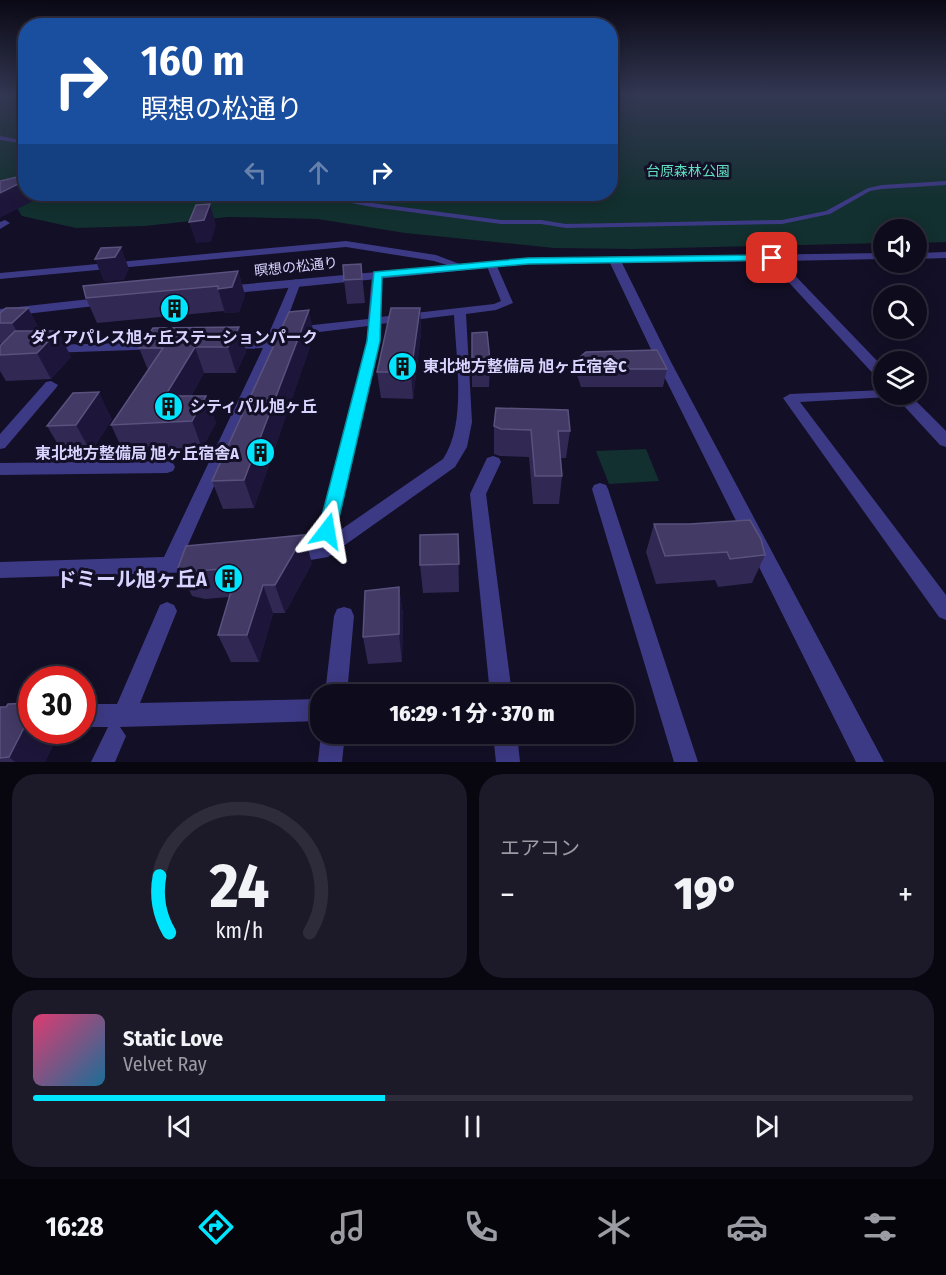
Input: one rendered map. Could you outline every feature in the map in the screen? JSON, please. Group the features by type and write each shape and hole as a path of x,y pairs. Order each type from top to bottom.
{"street":[{"path":"0,138 18,142"},
{"path":"349,201 501,222 541,222 566,226 782,222 828,213 868,190 946,183"},
{"path":"0,276 346,244 436,258 460,266"},
{"path":"927,256 946,255"},
{"name":"瞑想の松通り","path":"214,291 491,264 873,256"},
{"path":"772,258 873,365"},
{"path":"615,261 664,362 870,762"},
{"path":"212,345 374,322 460,313 507,303 491,264"},
{"path":"322,552 373,341 377,274"},
{"path":"170,565 296,282"},
{"path":"0,313 121,300"},
{"path":"276,557 322,552 449,463 465,422 460,313"},
{"path":"37,349 177,346"},
{"path":"0,444 51,385"},
{"path":"873,394 790,398 946,611"},
{"path":"911,405 946,441"},
{"path":"494,462 478,494 500,684"},
{"path":"0,469 167,467"},
{"path":"600,489 686,762"},
{"path":"0,570 218,562"},
{"path":"124,715 167,611"},
{"path":"337,684 344,616"},
{"path":"96,716 310,710"},
{"path":"103,762 114,736"},
{"path":"330,762 332,744"},
{"path":"506,744 508,762"}],"green space":[{"name":"台原森林公園","path":"0,131 18,131 18,201 618,201 618,131 946,131 946,242 927,243 927,219 873,219 873,243 633,249 554,248 405,233 318,219 228,217 145,226 76,228 22,216 5,189 0,189"},
{"path":"646,449 659,481 609,484 596,451"}],"building":[{"path":"18,177 18,184 0,193 0,181"},
{"path":"210,204 204,220 189,222 196,205"},
{"path":"121,247 115,257 95,259 101,248"},
{"path":"361,264 362,279 344,280 343,265"},
{"path":"238,271 232,287 218,289 218,286 86,298 83,286"},
{"path":"6,308 28,308 12,323 0,323 0,313"},
{"path":"391,308 420,308 411,372 377,372"},
{"path":"309,310 244,480 212,481 289,312"},
{"path":"239,327 228,347 195,347 165,396 206,396 192,421 111,425 163,348 139,348 153,328"},
{"path":"15,331 58,331 37,353 0,355 0,346"},
{"path":"487,332 490,360 472,360 472,333"},
{"path":"657,350 667,369 583,369 580,357 586,352"},
{"path":"99,392 76,425 47,426 73,393"},
{"path":"496,408 568,410 570,431 558,431 562,476 535,476 531,430 501,429 494,426"},
{"path":"750,520 761,539 765,555 730,559 727,552 665,556 654,524 690,524"},
{"path":"458,534 459,564 420,565 420,535"},
{"path":"304,535 275,585 263,585 247,635 218,635 238,568 192,571 178,568 186,546"},
{"path":"399,587 399,634 363,637 365,591"},
{"path":"8,704 18,704 18,739 9,757 0,758 0,707 6,707"}],"place":[{"name":"ダイアパレス旭ヶ丘ステーションパーク","path":"174,309"},
{"name":"東北地方整備局 旭ヶ丘宿舎C","path":"402,366"},
{"name":"シティパル旭ヶ丘","path":"169,406"},
{"name":"東北地方整備局 旭ヶ丘宿舎A","path":"260,453"},
{"name":"ドミール旭ヶ丘A","path":"228,579"}],"route":[{"path":"327,531 373,341 377,274 528,261 772,258"}]}
